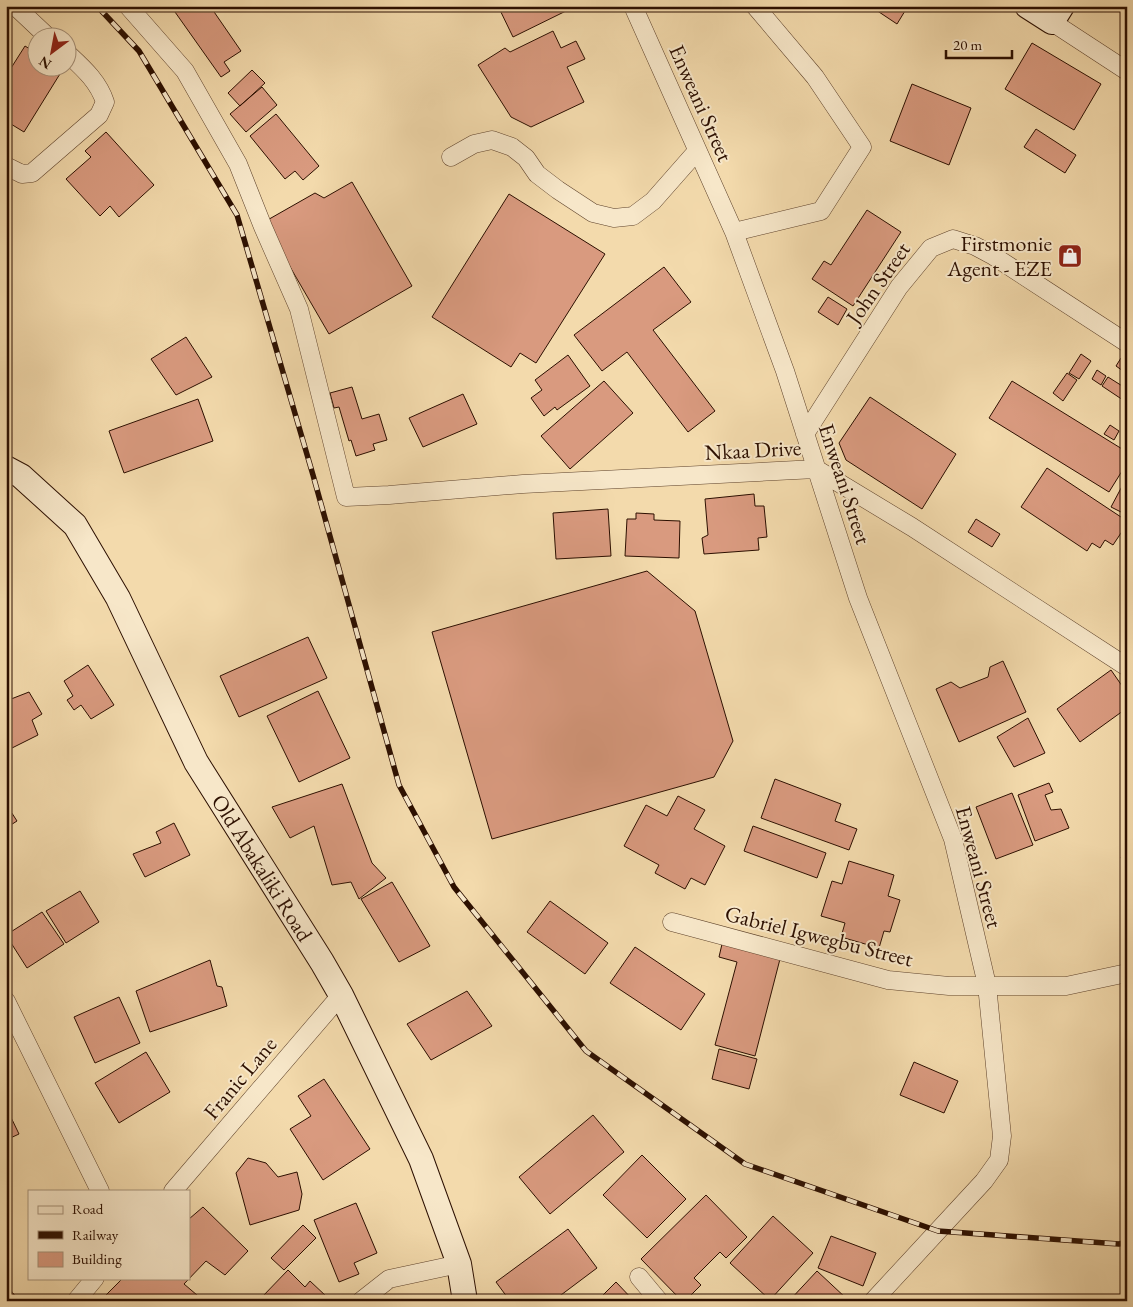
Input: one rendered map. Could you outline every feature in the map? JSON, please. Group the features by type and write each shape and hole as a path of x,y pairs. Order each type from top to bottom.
{"main road":[{"path":"1028,6 1057,14"},
{"name":"Old Abakaliki Road","path":"6,468 21,476 75,525 118,598 196,762 341,995 421,1159 459,1264 465,1301"}],"street":[{"path":"15,6 39,28"},
{"name":"Nkaa Drive","path":"128,6 185,72 238,164 299,309 346,496 356,497 523,484 816,469 912,528 1127,667"},
{"name":"Enweani Street","path":"633,6 734,232 784,371 858,598 952,839 987,985 1002,1136 999,1160 984,1182 873,1301"},
{"path":"734,232 821,211 862,147 815,77 755,6"},
{"path":"1057,14 1127,71"},
{"path":"6,166 22,174 32,173 99,115 105,102 102,94 89,74 78,64"},
{"path":"451,156 474,144 492,140 512,147 526,158 538,174 558,190 593,213 614,218 633,216 653,201 697,151"},
{"name":"John Street","path":"805,434 900,287 931,248 953,239 975,246 992,255 1127,343"},
{"name":"Gabriel Igwegbu Street","path":"672,922 888,980 949,986 1066,986 1127,973"},
{"name":"Franic Lane","path":"175,1190 341,995"},
{"path":"6,1001 100,1190"},
{"path":"360,1301 389,1279 459,1264"},
{"path":"639,1277 659,1301"},
{"path":"76,1301 93,1280"}],"building":[{"path":"183,6 210,6 241,51 224,62 230,71 221,77 175,12"},
{"path":"498,6 569,6 570,9 513,37"},
{"path":"870,6 908,6 897,24"},
{"path":"553,31 561,48 576,41 585,59 567,67 584,102 531,127 511,117 478,65 505,48 510,52"},
{"path":"1032,43 1101,84 1074,130 1005,89"},
{"path":"25,46 28,48 28,78 57,78 24,132 6,121 6,76"},
{"path":"252,70 265,83 240,106 228,93"},
{"path":"912,84 971,108 949,165 890,141"},
{"path":"262,87 277,105 246,132 230,114"},
{"path":"276,114 319,166 303,180 295,171 285,179 250,136"},
{"path":"1036,129 1076,155 1065,173 1024,147"},
{"path":"106,132 154,185 119,217 110,206 100,216 66,179 91,157 85,151"},
{"path":"352,182 412,286 329,334 264,222 315,193 324,198"},
{"path":"509,194 605,254 536,363 520,353 511,367 432,317"},
{"path":"867,210 901,232 853,306 812,279 824,261 831,265"},
{"path":"664,267 691,302 653,330 715,411 688,432 627,352 602,371 574,335"},
{"path":"828,297 847,309 838,325 818,312"},
{"path":"186,337 212,377 176,395 151,359"},
{"path":"1081,354 1091,361 1079,379 1069,373"},
{"path":"568,355 590,386 557,410 555,407 544,416 531,398 542,390 535,380"},
{"path":"1121,358 1127,362 1123,371 1116,366"},
{"path":"1097,370 1106,376 1101,385 1092,379"},
{"path":"1067,373 1077,380 1063,401 1053,393"},
{"path":"1108,377 1127,389 1123,400 1102,386"},
{"path":"604,381 633,413 570,469 541,436"},
{"path":"1012,381 1127,452 1127,463 1109,492 989,418"},
{"path":"352,387 362,419 379,414 387,440 373,444 375,450 356,456 351,440 349,441 339,407 334,408 330,393"},
{"path":"463,394 477,424 423,447 409,418"},
{"path":"870,397 956,454 922,509 846,460 839,443"},
{"path":"198,399 213,441 124,473 109,431"},
{"path":"1110,425 1119,431 1114,440 1104,434"},
{"path":"1047,468 1127,521 1127,524 1113,545 1105,540 1100,548 1092,543 1087,551 1021,507"},
{"path":"1127,477 1127,515 1111,507"},
{"path":"754,494 755,506 764,506 767,537 758,538 759,550 704,554 702,538 708,535 705,499"},
{"path":"608,509 611,556 556,559 553,513"},
{"path":"636,513 654,514 654,520 680,521 679,558 625,556 627,519 636,519"},
{"path":"976,519 1000,534 992,547 968,532"},
{"path":"647,571 695,611 733,741 714,777 492,839 432,632"},
{"path":"308,637 327,678 239,717 220,676"},
{"path":"1003,661 1026,712 959,742 936,689 951,682 960,688 988,677 990,667"},
{"path":"88,665 114,705 91,719 81,705 74,710 67,700 73,696 64,681"},
{"path":"1111,670 1127,693 1127,708 1080,742 1057,709"},
{"path":"318,691 350,758 299,782 267,716"},
{"path":"29,692 42,714 32,720 38,735 6,751 6,701"},
{"path":"1028,718 1045,753 1014,767 997,737"},
{"path":"775,779 841,804 835,821 857,829 849,850 761,818"},
{"path":"1049,783 1053,792 1045,795 1051,810 1061,809 1069,828 1035,841 1018,795"},
{"path":"342,784 372,863 386,878 359,899 351,882 332,885 314,826 290,838 272,807"},
{"path":"1012,793 1033,845 996,859 976,807"},
{"path":"678,796 705,810 694,829 725,846 705,885 691,878 685,889 655,873 659,865 624,846 646,805 667,816"},
{"path":"6,804 17,821 6,828"},
{"path":"174,823 190,855 145,877 133,854 161,843 156,832"},
{"path":"753,826 826,853 817,878 744,851"},
{"path":"1127,854 1127,869 1121,857"},
{"path":"849,861 894,875 888,896 900,900 890,932 884,931 879,948 841,937 845,923 821,916 832,881 842,884"},
{"path":"392,882 430,946 399,962 361,899"},
{"path":"80,891 99,922 66,943 46,911"},
{"path":"550,901 608,943 585,974 527,932"},
{"path":"42,912 64,944 27,968 6,935"},
{"path":"722,944 780,959 755,1056 715,1045 737,962 719,957"},
{"path":"635,947 705,994 681,1030 610,983"},
{"path":"210,960 217,986 222,987 227,1006 150,1032 136,991"},
{"path":"467,991 492,1026 431,1060 407,1024"},
{"path":"119,997 140,1043 95,1063 74,1017"},
{"path":"719,1049 757,1059 749,1089 712,1079"},
{"path":"146,1052 170,1092 119,1123 95,1083"},
{"path":"914,1062 958,1081 944,1113 900,1095"},
{"path":"324,1079 370,1149 323,1180 290,1129 311,1116 298,1096"},
{"path":"6,1107 19,1134 6,1140"},
{"path":"593,1115 624,1152 550,1214 519,1177"},
{"path":"642,1155 686,1199 647,1238 603,1195"},
{"path":"248,1158 266,1163 278,1177 297,1172 302,1194 299,1210 250,1225 236,1173"},
{"path":"706,1195 747,1237 726,1258 720,1252 694,1278 701,1285 685,1301 682,1301 641,1259"},
{"path":"356,1203 377,1253 354,1263 359,1274 339,1282 314,1220"},
{"path":"203,1207 248,1251 225,1275 206,1261 190,1278 190,1218"},
{"path":"773,1216 813,1253 770,1300 730,1263"},
{"path":"303,1225 316,1238 284,1270 271,1258"},
{"path":"568,1229 597,1268 553,1301 510,1301 496,1282"},
{"path":"831,1236 876,1253 863,1286 818,1268"},
{"path":"288,1270 305,1287 310,1281 327,1297 324,1301 266,1301 262,1297"},
{"path":"817,1271 847,1299 845,1301 789,1301"},
{"path":"121,1280 188,1280 184,1284 204,1301 104,1301 102,1299"},
{"path":"616,1282 634,1301 597,1301"},
{"path":"9,1288 19,1301 6,1301 6,1291"},
{"path":"251,1295 257,1301 245,1301"}],"railway":[{"path":"97,6 139,51 237,215 313,475 399,785 454,887 586,1051 745,1164 938,1231 1119,1244 1127,1242"}],"place":[{"name":"Firstmonie Agent - EZE","path":"1070,256"}]}
